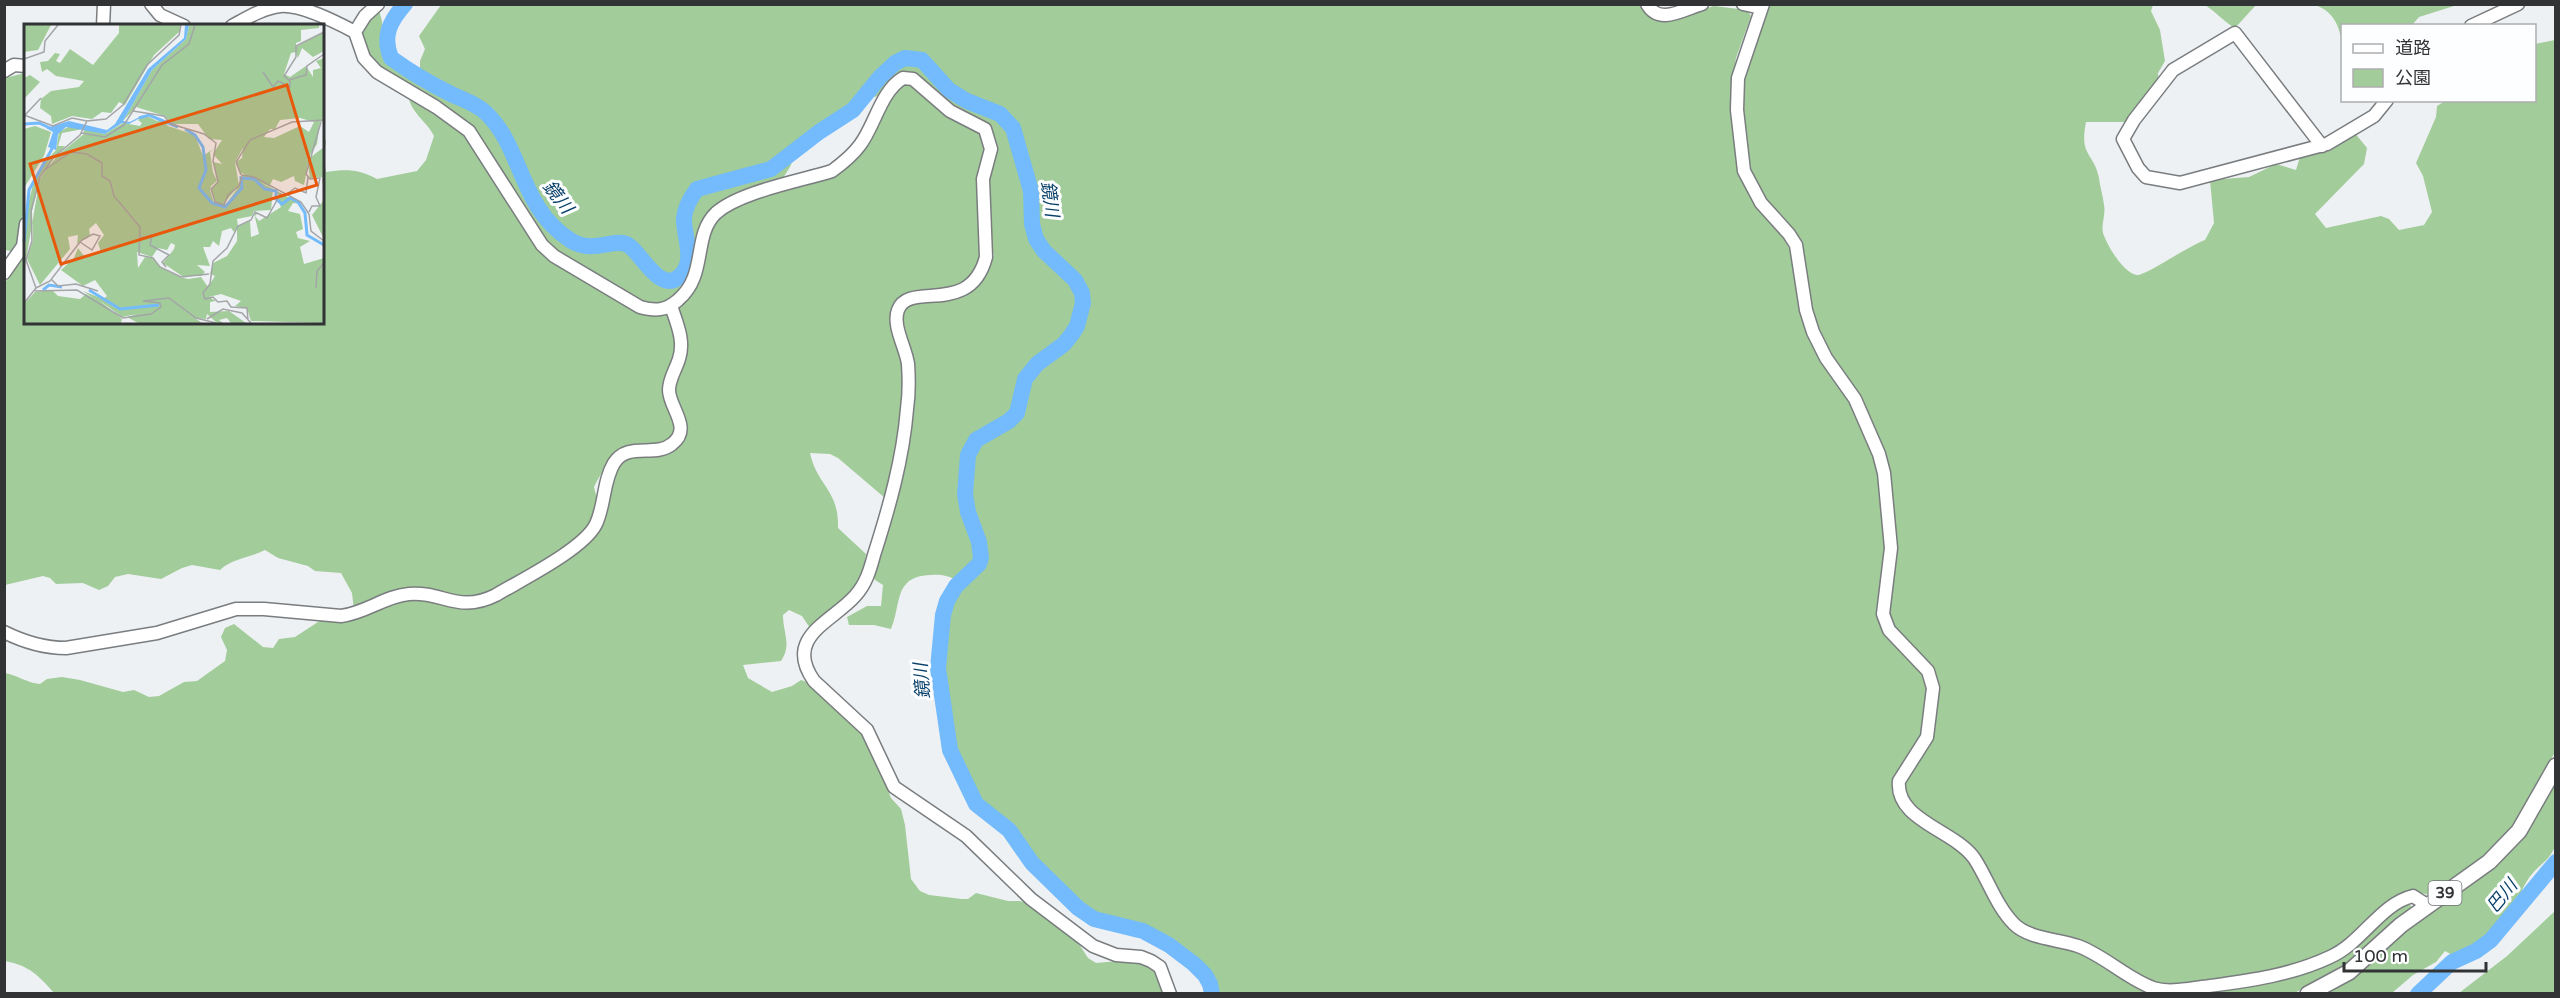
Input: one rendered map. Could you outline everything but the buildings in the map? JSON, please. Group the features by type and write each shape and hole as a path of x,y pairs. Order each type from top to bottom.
{"main road":[{"name":"39","path":"2308,993 2349,972 2427,905 2489,862 2519,831 2556,766"}],"street":[{"path":"103,24 105,4"},
{"path":"152,4 160,15 179,24"},
{"path":"314,4 355,32 364,58 376,72 457,120 469,131 534,235 554,256 640,307 651,310 671,306 685,295 693,283 705,232 714,215 728,204 832,171 844,163 864,140 892,87 903,78 914,79 950,111 985,129 991,149 983,179 986,257 984,267 968,288 957,293 910,298 902,303 898,310 898,324 908,362 908,408 900,459 886,518 863,586 844,607 810,635 805,650 805,662 814,681 867,730 894,787 966,836 1031,899 1093,946 1116,955 1141,957 1160,967 1170,993"},
{"path":"355,32 365,16 378,4"},
{"path":"1647,4 1653,12 1663,15 1702,4"},
{"path":"1743,4 1762,6 1745,54 1737,87 1737,110 1744,171 1761,202 1796,245 1806,310 1813,332 1826,358 1855,399 1879,454 1884,472 1891,548 1883,614 1889,630 1928,671 1933,688 1928,737 1899,781 1898,789 1903,803 1912,813 1936,827 1972,855 2007,916 2016,926 2026,932 2079,946 2134,979 2154,988 2177,990 2272,976 2331,957 2355,942 2402,899 2413,896 2427,905"},
{"path":"2475,24 2518,4"},
{"path":"236,24 256,13 278,6 288,6 332,20 355,32"},
{"path":"2322,146 2235,33 2173,70 2134,120 2123,139 2138,168 2146,177 2169,183 2194,181 2322,146 2374,116 2385,102"},
{"path":"4,71 14,66 24,66"},
{"path":"4,273 23,246 24,239"},
{"path":"4,632 32,644 66,648 157,633 243,609 342,616 353,615 395,596 407,594 419,594 463,604 486,600 575,546 590,534 600,513 611,470 622,454 631,450 663,449 677,440 681,424 669,391 682,347 671,306"}],"green space":[{"path":"1644,4 1673,18 1714,6 1747,10 1751,16 1736,58 1732,84 1741,170 1783,236 1791,253 1805,322 1863,423 1880,476 1886,545 1879,605 1913,654 1927,686 1926,717 1915,749 1894,792 1903,810 1965,855 2005,920 2102,963 2157,993 1216,993 1215,983 1209,973 1165,939 1122,919 1101,919 1085,912 1033,861 1019,837 979,802 953,749 941,668 945,620 949,605 961,584 943,575 910,580 901,593 891,629 874,625 849,625 847,617 867,606 881,606 883,585 875,580 873,575 885,538 911,353 902,315 907,306 912,303 951,298 969,292 983,279 994,256 991,247 987,179 996,154 993,134 985,122 951,106 916,74 902,73 883,94 851,105 799,144 783,178 726,199 694,262 686,286 673,299 657,305 639,303 551,248 475,131 456,113 377,65 368,55 359,32 364,22 379,10 385,59 443,93 451,91 420,71 420,61 425,49 419,36 441,5"},
{"path":"2457,4 2419,17 2413,24 2341,24 2341,40 2331,15 2315,5"},
{"path":"1769,5 2153,5 2151,11 2160,30 2165,61 2158,73 2159,84 2130,122 2086,122 2084,133 2084,142 2097,170 2103,198 2103,233 2121,264 2137,275 2149,271 2205,240 2214,223 2210,180 2249,177 2276,164 2296,170 2300,157 2354,132 2367,148 2364,164 2315,214 2326,228 2381,216 2389,219 2399,230 2424,225 2432,212 2423,176 2416,163 2436,117 2437,106 2443,102 2536,102 2536,44 2555,40 2555,752 2523,814 2500,844 2433,896 2414,891 2351,940 2328,953 2290,968 2223,982 2160,985 2025,926 2011,916 1983,866 1915,811 1907,800 1904,784 1932,738 1938,691 1910,647 1887,619 1887,474 1822,344 1810,309 1800,239 1761,196 1749,170 1741,104 1743,80"},
{"path":"2205,5 2256,5 2235,28"},
{"path":"24,73 24,211 18,232 20,243 16,252 5,250 5,78"},
{"path":"904,84 914,85 980,132 986,149 982,254 974,272 964,282 951,287 911,292 900,297 892,308 892,328 903,362 905,396 897,448 885,498 838,458 830,454 810,453 817,473 835,504 838,528 866,554 859,579 839,605 810,628 802,616 789,610 783,615 786,650 781,661 743,665 748,678 772,692 792,686 801,680 810,683 858,728 869,744 891,798 901,809 911,879 920,891 929,895 962,899 968,899 976,893 1031,904 1075,938 1088,958 1096,963 1129,960 1151,968 1159,978 1164,993 55,994 33,972 5,961 5,673 40,684 47,679 62,677 123,692 134,690 149,697 159,696 184,682 197,681 225,661 227,650 221,637 225,628 234,624 263,647 273,648 279,639 295,637 321,620 342,620 402,600 416,598 463,608 583,546 619,464 632,457 657,456 680,444 686,426 685,415 674,391 684,359 686,341 678,307 695,285 709,235 715,224 723,214 735,206 749,200 815,183 843,169 861,150 887,104"},
{"path":"409,100 445,119 473,146 528,233 553,261 667,313 676,342 674,434 668,442 629,447 615,454 594,487 598,503 585,532 569,545 485,596 461,599 429,590 354,610 352,593 341,573 315,571 308,566 278,558 265,550 230,563 220,570 192,565 161,579 128,574 115,577 108,586 99,590 83,583 56,584 50,578 43,576 5,585 5,283 24,251 24,324 324,324 324,158 326,172 352,171 377,179 417,171 426,160 434,136"},
{"path":"2555,777 2555,846 2553,851 2535,870 2513,906 2494,928 2471,947 2454,956 2445,951 2436,962 2413,975 2392,993 2321,994 2483,873"},
{"path":"2405,904 2410,904 2412,909 2335,974 2294,993 2184,994 2313,967"},
{"path":"2555,911 2555,993 2459,993 2507,956"}],"waterway":[{"name":"鏡川","path":"405,4 389,29 387,43 391,58 427,81 486,113 508,143 531,195 553,227 570,240 587,246 616,243 628,245 652,271 666,280 673,280 681,275 688,262 684,218 689,202 697,189 771,169 819,132 853,110 880,77 895,63 905,58 922,60 949,90 967,101 1000,114 1013,128 1031,191 1032,224 1036,239 1044,251 1075,280 1082,293 1083,303 1077,326 1072,334 1064,344 1037,364 1025,379 1017,413 1009,421 976,440 968,455 965,494 968,512 979,542 981,558 979,564 956,586 947,601 943,615 938,668 950,750 976,804 1009,830 1032,863 1078,908 1094,919 1143,931 1169,945 1205,975 1212,994"},
{"name":"巴川","path":"2418,994 2452,962 2476,951 2491,940 2556,862"}]}
